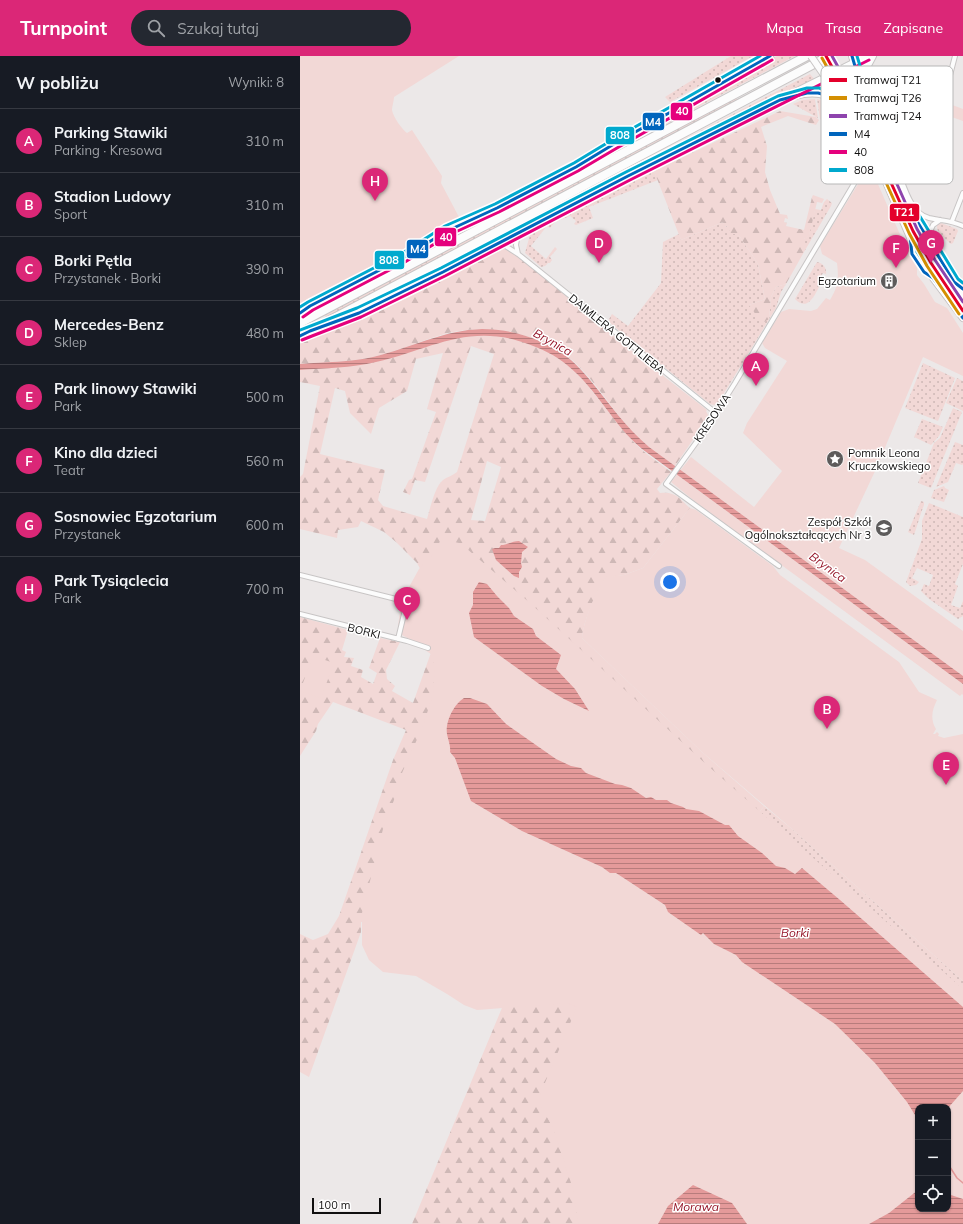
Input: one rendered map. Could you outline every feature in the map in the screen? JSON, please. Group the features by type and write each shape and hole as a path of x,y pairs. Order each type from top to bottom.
{"highway":[{"path":"300,324 807,56"},
{"path":"300,336 829,56"},
{"path":"300,313 316,303 403,258 447,231 467,221"},
{"path":"310,331 359,313 497,244"}],"main road":[{"path":"467,221 497,208 576,167 620,140 770,56"},
{"path":"811,56 821,71"},
{"path":"842,66 853,60 868,56"},
{"path":"867,66 872,56"},
{"path":"497,244 821,78"},
{"path":"780,100 806,93 821,94"},
{"path":"887,184 915,249 933,278 963,318"},
{"path":"899,184 909,207 963,298"}],"street":[{"path":"952,66 955,56"},
{"name":"KRESOWA","path":"779,566 666,484 716,413 735,383 854,184"},
{"path":"903,184 912,204 924,216 952,221 963,226"},
{"path":"952,221 963,192"},
{"path":"927,238 933,225 940,220"},
{"path":"518,233 516,245 518,254"},
{"name":"DAIMLERA GOTTLIEBA","path":"497,244 504,246 518,254 716,413"},
{"path":"300,575 400,600 405,604"},
{"path":"398,639 405,604 411,596"},
{"name":"BORKI","path":"300,614 428,648"}],"green space":[{"path":"300,56 459,56 394,97 392,110 400,126 407,133 412,130 442,176 441,183 460,219 403,255 300,311"},
{"path":"731,56 753,56 670,102 665,97"},
{"path":"777,56 795,56 582,168 602,154"},
{"path":"810,74 815,80 627,174 593,188 593,187"},
{"path":"736,98 737,100 326,318 325,315"},
{"path":"815,99 818,118 793,104 802,100"},
{"path":"817,99 821,100 820,119"},
{"path":"953,105 963,109 963,121 953,118"},
{"path":"780,111 816,117 819,120 816,125 788,116 761,127 767,146 765,172 770,190 780,214 787,215 788,219 785,218 784,222 787,223 786,226 804,230 813,195 824,199 822,203 817,202 809,236 804,239 804,252 786,284 776,287 771,297 769,319 764,322 759,319 749,305 765,299 758,264 740,237 736,234 731,234 727,226 724,227 723,222 681,240 654,171"},
{"path":"654,171 658,180 589,207 593,218 576,225 574,224 576,221 570,216 555,222 550,228 547,226 531,246 546,259 555,247 557,249 550,257 552,260 550,263 541,267 525,253 531,231 590,200"},
{"path":"858,184 878,184 909,255 917,268 917,275 935,302 947,308 963,333 963,376 923,357 876,469 839,548 865,560 963,631 963,695 962,694 960,696 697,503 671,482 691,457 754,507 782,471 743,433 747,423 787,361 765,348 762,343 781,312 789,309 811,311 817,309 826,298 830,300 835,291 838,274 837,263 822,254 820,246"},
{"path":"827,199 832,203 831,206 804,252 804,239 809,235 815,209 821,210"},
{"path":"723,222 725,227 727,226 740,237 758,264 765,299 749,305 769,319 771,297 776,287 786,284 781,292 776,308 718,403 714,405 710,404 622,333 610,323 609,319 612,314 628,326 661,283 663,242 679,234 681,240"},
{"path":"941,223 957,229 958,231 953,243 951,244 941,235 938,230 937,225"},
{"path":"497,248 507,249 517,255 639,357 707,410 707,419 675,466 650,449 637,437 589,378 572,360 545,343 529,337 496,330 464,330 448,333 392,352 364,359 300,364 300,344 418,288"},
{"path":"817,262 824,266 826,274 823,273 818,281 821,284 811,300 808,303 800,303 795,299"},
{"path":"475,335 505,338 534,346 560,359 583,380 635,444 671,472 657,489 660,493 673,494 680,498 690,508 643,568 624,575 606,578 591,607 585,623 582,638 702,752 764,806 749,826 576,878 658,1224 412,1224 504,1003 372,924 361,922 361,932 309,1077 300,1072 300,934 313,940 328,934 339,916 393,760 406,730 333,702 318,724 316,731 300,756 300,617 348,630 342,650 346,652 344,657 354,658 351,666 363,670 361,677 373,684 377,673 369,668 380,638 400,642 386,670 387,679 395,686 392,691 413,703 433,647 424,576 417,563 396,542 384,532 361,521 358,527 338,530 337,538 300,529 300,477 303,474 320,386 300,382 300,370 375,362 450,339","holes":["471,346 494,354 457,472 440,483 433,498 427,519 383,506 378,500 385,470 320,454 335,388 345,391 350,413 371,434 379,408 407,391 416,359 443,353 427,409 436,412 412,479 409,480 403,492 410,495 415,480 425,482","487,461 501,467 485,521 471,520"]},
{"path":"923,363 955,378 938,421 905,408"},
{"path":"957,378 963,381 963,411 946,403"},
{"path":"953,408 962,412 931,488 918,483 934,443 940,438"},
{"path":"922,419 943,427 939,436 931,445 914,437"},
{"path":"955,442 963,445 963,464 956,463 948,482 936,487"},
{"path":"944,486 949,490 944,502 931,498 934,490"},
{"path":"921,501 924,502 924,505 914,535 908,532"},
{"path":"929,503 963,517 963,564 955,584 958,586 951,605 960,608 963,601 963,616 958,619 929,599 921,591 924,584 929,586 933,575 917,568 912,578 919,582 916,585 910,586 906,582 922,539 922,521"},
{"path":"690,508 696,510 773,566 780,575 899,662 919,692 937,700 932,714 936,729 933,734 937,732 939,734 938,736 944,738 963,734 963,981 792,829 702,752 582,638 591,606 606,577 624,575 643,568"},
{"path":"441,539 459,543 466,548 530,603 707,765 963,989 963,1224 579,1224 572,1186 553,1128 541,1106 539,1097 577,1007 567,1003 477,1010 464,1005 416,976 383,972 369,960 362,945 362,913 383,829 397,792 402,773 423,726 433,694 435,669 432,655 413,641 400,634 398,626 401,604 419,569 435,552"},
{"path":"313,656 334,663 321,698 300,691"},
{"path":"764,806 792,829 963,981 963,1007 749,826"}],"water":[{"path":"482,329 506,331 529,337 562,353 581,370 625,424 649,447 963,676 963,684 642,449 622,429 578,375 562,361 543,350 507,338 487,336 469,337 451,340 396,357 367,364 348,367 300,370 300,364 364,359 441,336 468,330"},
{"path":"519,541 528,547 522,552 522,567 519,572 519,578 514,576 496,560 492,549 499,548 501,545"},
{"path":"479,582 487,584 509,608 514,616 533,629 536,636 561,655 556,669 575,689 589,711 542,686 474,637 469,613 473,605 473,592"},
{"name":"Borki","path":"464,698 470,698 487,704 506,724 556,759 571,766 581,768 586,773 615,784 631,788 646,798 651,797 656,800 667,800 686,809 699,811 725,825 729,825 738,836 762,853 776,866 785,868 795,874 802,868 963,1007 963,1091 951,1105 915,1104 915,1115 907,1102 875,1063 835,1024 742,962 736,955 714,944 703,933 701,935 668,912 665,905 616,873 610,873 602,867 522,831 471,801 455,758 450,752 447,734 447,724 451,714 460,701"},
{"name":"Morawa","path":"693,1185 732,1203 747,1224 658,1224 668,1206"},
{"path":"915,1192 915,1212 951,1212 951,1195 963,1199 963,1224 869,1224 889,1213"}],"waterway":[{"path":"951,1169 957,1178 963,1183"}],"tram line":[{"name":"T21","path":"826,56 832,66"},
{"name":"T24","path":"832,56 838,66"},
{"name":"T26","path":"822,58 826,66"},
{"name":"T26","path":"887,184 909,233 927,266 959,314"},
{"name":"T21","path":"892,184 913,231 931,263 963,311"},
{"name":"T24","path":"897,184 917,229 935,260 963,302"}],"transit line":[{"name":"808","path":"300,307 401,254 445,226 495,204 574,163 760,56"},
{"name":"M4","path":"300,313 310,306 403,258 447,231 497,208 576,167 770,56"},
{"name":"M4","path":"852,56 855,66"},
{"name":"808","path":"857,56 860,66"},
{"name":"40","path":"303,317 313,310 405,262 449,235 499,212 578,171 772,60"},
{"name":"40","path":"857,66 869,60"},
{"name":"40","path":"302,340 361,317 445,276 630,180 821,84"},
{"name":"808","path":"300,330 357,308 441,268 626,172 778,96 807,88 821,89"},
{"name":"M4","path":"300,336 359,313 443,272 628,176 780,100 807,93 821,94"},
{"name":"M4","path":"887,184 910,235 912,254 924,272 933,278 963,318"},
{"name":"808","path":"893,184 915,233 917,252 928,268 937,275 963,310"},
{"name":"808","path":"913,205 958,279 963,283"},
{"name":"M4","path":"909,208 954,282 963,289"}],"place":[{"name":"Park Tysiąclecia","path":"375,201"},
{"name":"Mercedes-Benz","path":"599,263"},
{"name":"Sosnowiec Egzotarium","path":"931,263"},
{"name":"Kino dla dzieci","path":"896,268"},
{"name":"Egzotarium","path":"889,281"},
{"name":"Parking Stawiki","path":"756,386"},
{"name":"Pomnik Leona Kruczkowskiego","path":"835,459"},
{"name":"Zespół Szkół Ogólnokształcących Nr 3","path":"884,528"},
{"name":"Borki Pętla","path":"407,620"},
{"name":"Stadion Ludowy","path":"827,729"},
{"name":"Park linowy Stawiki","path":"946,785"}],"water label":[{"name":"Brynica","path":"553,342"},
{"name":"Brynica","path":"828,567"}]}
